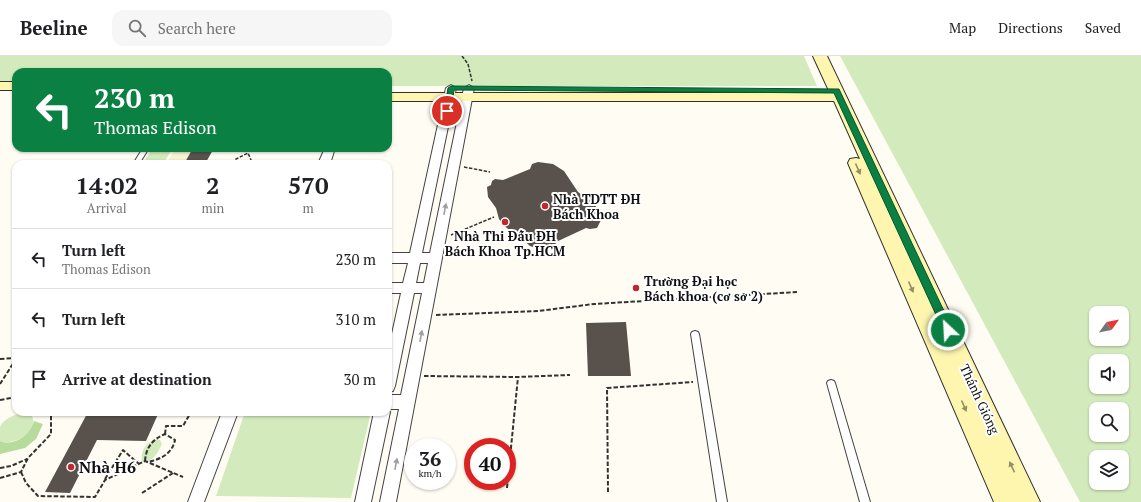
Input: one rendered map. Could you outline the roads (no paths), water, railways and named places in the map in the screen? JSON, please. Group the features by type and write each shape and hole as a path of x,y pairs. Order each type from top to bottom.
{"street":[{"name":"Thánh Gióng","path":"809,56 832,94"},
{"name":"Thánh Gióng","path":"820,56 832,94 906,258 1006,502"},
{"path":"0,86 12,86"},
{"path":"392,88 451,93"},
{"path":"388,502 454,163 470,91"},
{"path":"392,97 470,91 832,94"},
{"path":"392,367 451,93"},
{"path":"0,96 12,96"},
{"path":"437,160 454,163"},
{"path":"392,262 415,258 436,258"},
{"name":"Thánh Gióng","path":"906,258 1028,502"},
{"path":"392,288 430,288"},
{"path":"392,402 408,402"},
{"path":"196,502 228,416"},
{"path":"363,502 381,416"}],"lane":[{"path":"695,334 722,502"},
{"path":"831,383 865,502"}],"place":[{"name":"Nhà TDTT ĐH Bách Khoa","path":"545,206"},
{"name":"Nhà Thi Đấu ĐH Bách Khoa Tp.HCM","path":"505,222"},
{"name":"Trường Đại học Bách khoa (cơ sở 2)","path":"636,288"},
{"name":"Nhà H6","path":"71,467"}]}
